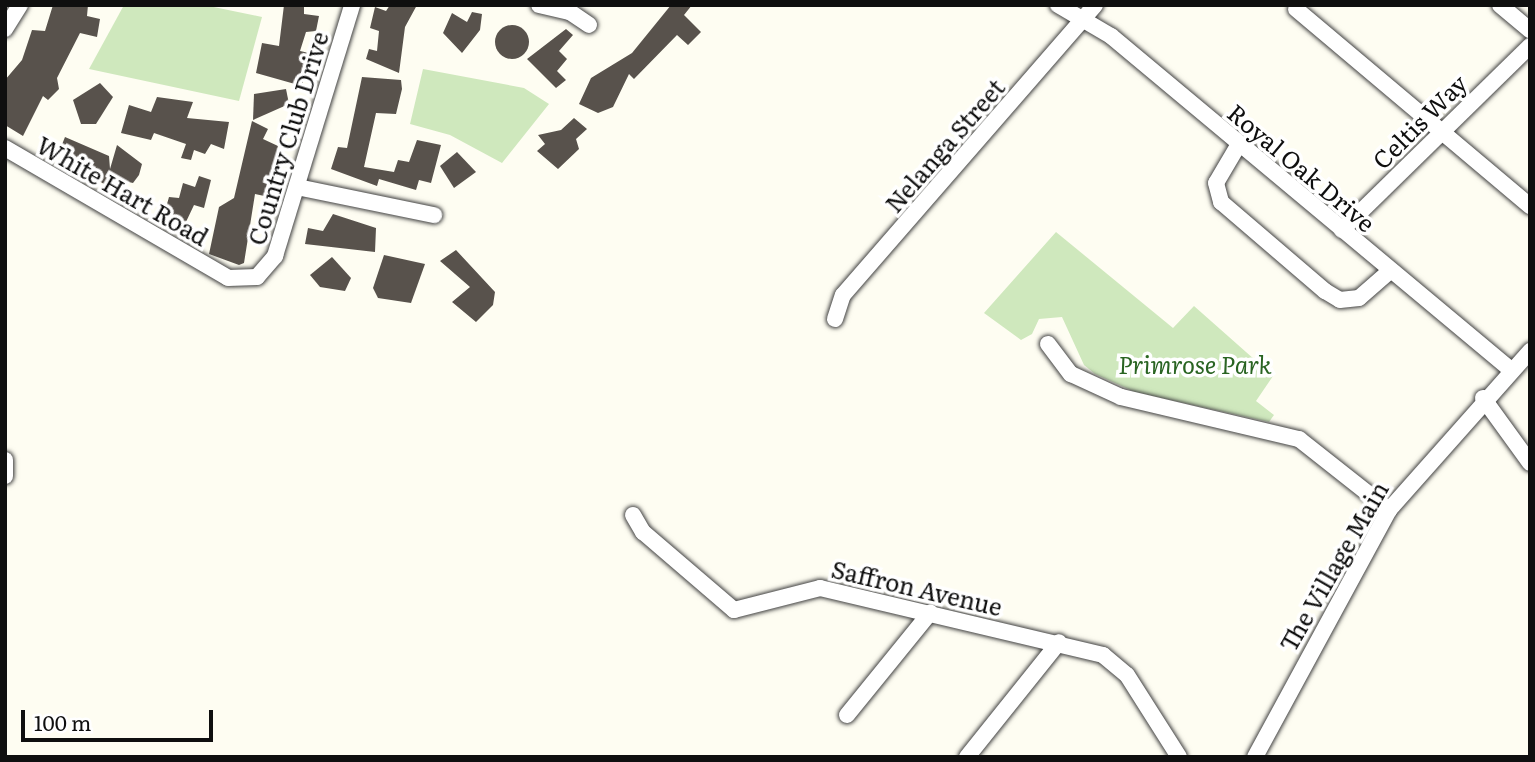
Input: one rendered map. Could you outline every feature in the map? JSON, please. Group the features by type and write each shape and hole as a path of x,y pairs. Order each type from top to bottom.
{"street":[{"path":"5,29 20,5"},
{"name":"Country Club Drive","path":"217,271 241,281 267,270 297,187 352,5"},
{"path":"539,5 570,12 589,25"},
{"name":"Royal Oak Drive","path":"1059,5 1089,12 1239,144 1511,370"},
{"path":"1500,5 1530,30"},
{"path":"1516,5 1530,17"},
{"path":"1296,9 1530,206"},
{"name":"Nelanga Street","path":"835,319 845,293 1089,12"},
{"name":"Celtis Way","path":"1342,230 1440,130 1530,46"},
{"path":"1239,144 1216,183 1222,202 1325,290 1339,300 1359,298 1390,271"},
{"name":"White Hart Road","path":"5,148 217,271"},
{"path":"297,187 433,215"},
{"path":"1048,344 1071,374 1121,397 1299,439 1389,510"},
{"name":"The Village Main","path":"1255,757 1389,510 1483,398 1530,351"},
{"path":"1483,398 1530,463"},
{"path":"5,460 5,476"},
{"name":"Saffron Avenue","path":"633,514 643,532 734,610 811,587 1059,642 1121,668 1179,757"},
{"path":"847,715 930,613"},
{"path":"967,757 1059,642"}],"green space":[{"path":"124,5 204,5 262,17 239,101 89,69"},
{"path":"423,69 524,88 549,104 502,163 450,135 410,124"},
{"name":"Primrose Park","path":"1056,232 1173,328 1194,306 1273,376 1256,401 1274,415 1269,422 1135,392 1095,374 1084,365 1062,317 1039,319 1032,334 1021,340 984,313"}],"building":[{"path":"53,5 88,5 87,16 100,19 97,37 80,33 57,78 59,89 48,100 43,96 23,136 5,125 5,80 22,60 32,30 45,31"},
{"path":"284,5 304,5 304,14 319,16 316,31 306,32 300,51 309,53 302,86 256,73 262,43 279,46"},
{"path":"390,5 417,5 405,27 399,73 366,59 369,49 377,51 379,31 370,28 375,7 386,11"},
{"path":"671,5 692,5 684,15 701,32 688,45 677,35 634,79 629,74 613,107 598,113 579,104 591,78 632,53"},
{"path":"472,12 482,14 480,30 462,53 443,33 452,13 467,22"},
{"path":"512,25 524,30 529,42 524,54 512,59 500,54 495,42 500,30"},
{"path":"566,29 573,35 559,51 567,59 557,71 566,80 556,88 527,59"},
{"path":"362,77 401,80 402,89 396,114 376,113 364,167 394,172 398,160 409,162 417,140 441,145 431,183 419,180 416,190 379,179 377,186 331,169 338,147 347,148"},
{"path":"100,83 113,97 96,124 81,124 73,100"},
{"path":"286,89 289,104 253,120 254,94"},
{"path":"157,97 193,102 187,118 229,122 224,149 211,144 205,154 194,150 191,160 181,158 186,144 154,133 151,140 121,133 129,105 151,112"},
{"path":"574,118 587,129 576,139 579,149 558,169 537,151 545,144 538,135 561,130"},
{"path":"252,121 268,129 263,139 278,146 269,197 255,194 244,263 239,265 209,254 219,207 234,198"},
{"path":"65,137 109,156 110,169 117,145 142,164 139,175 133,183 111,178 111,188 78,169 73,153 61,147"},
{"path":"457,152 476,172 454,188 440,166"},
{"path":"199,176 211,180 204,208 194,205 185,224 163,218 169,197 179,198 183,183 195,187"},
{"path":"333,214 376,228 375,252 305,244 308,228 323,231"},
{"path":"456,250 495,292 493,305 476,322 452,302 470,287 440,261"},
{"path":"384,255 425,264 411,303 378,298 373,288"},
{"path":"332,257 351,278 345,291 320,287 310,275"}]}
